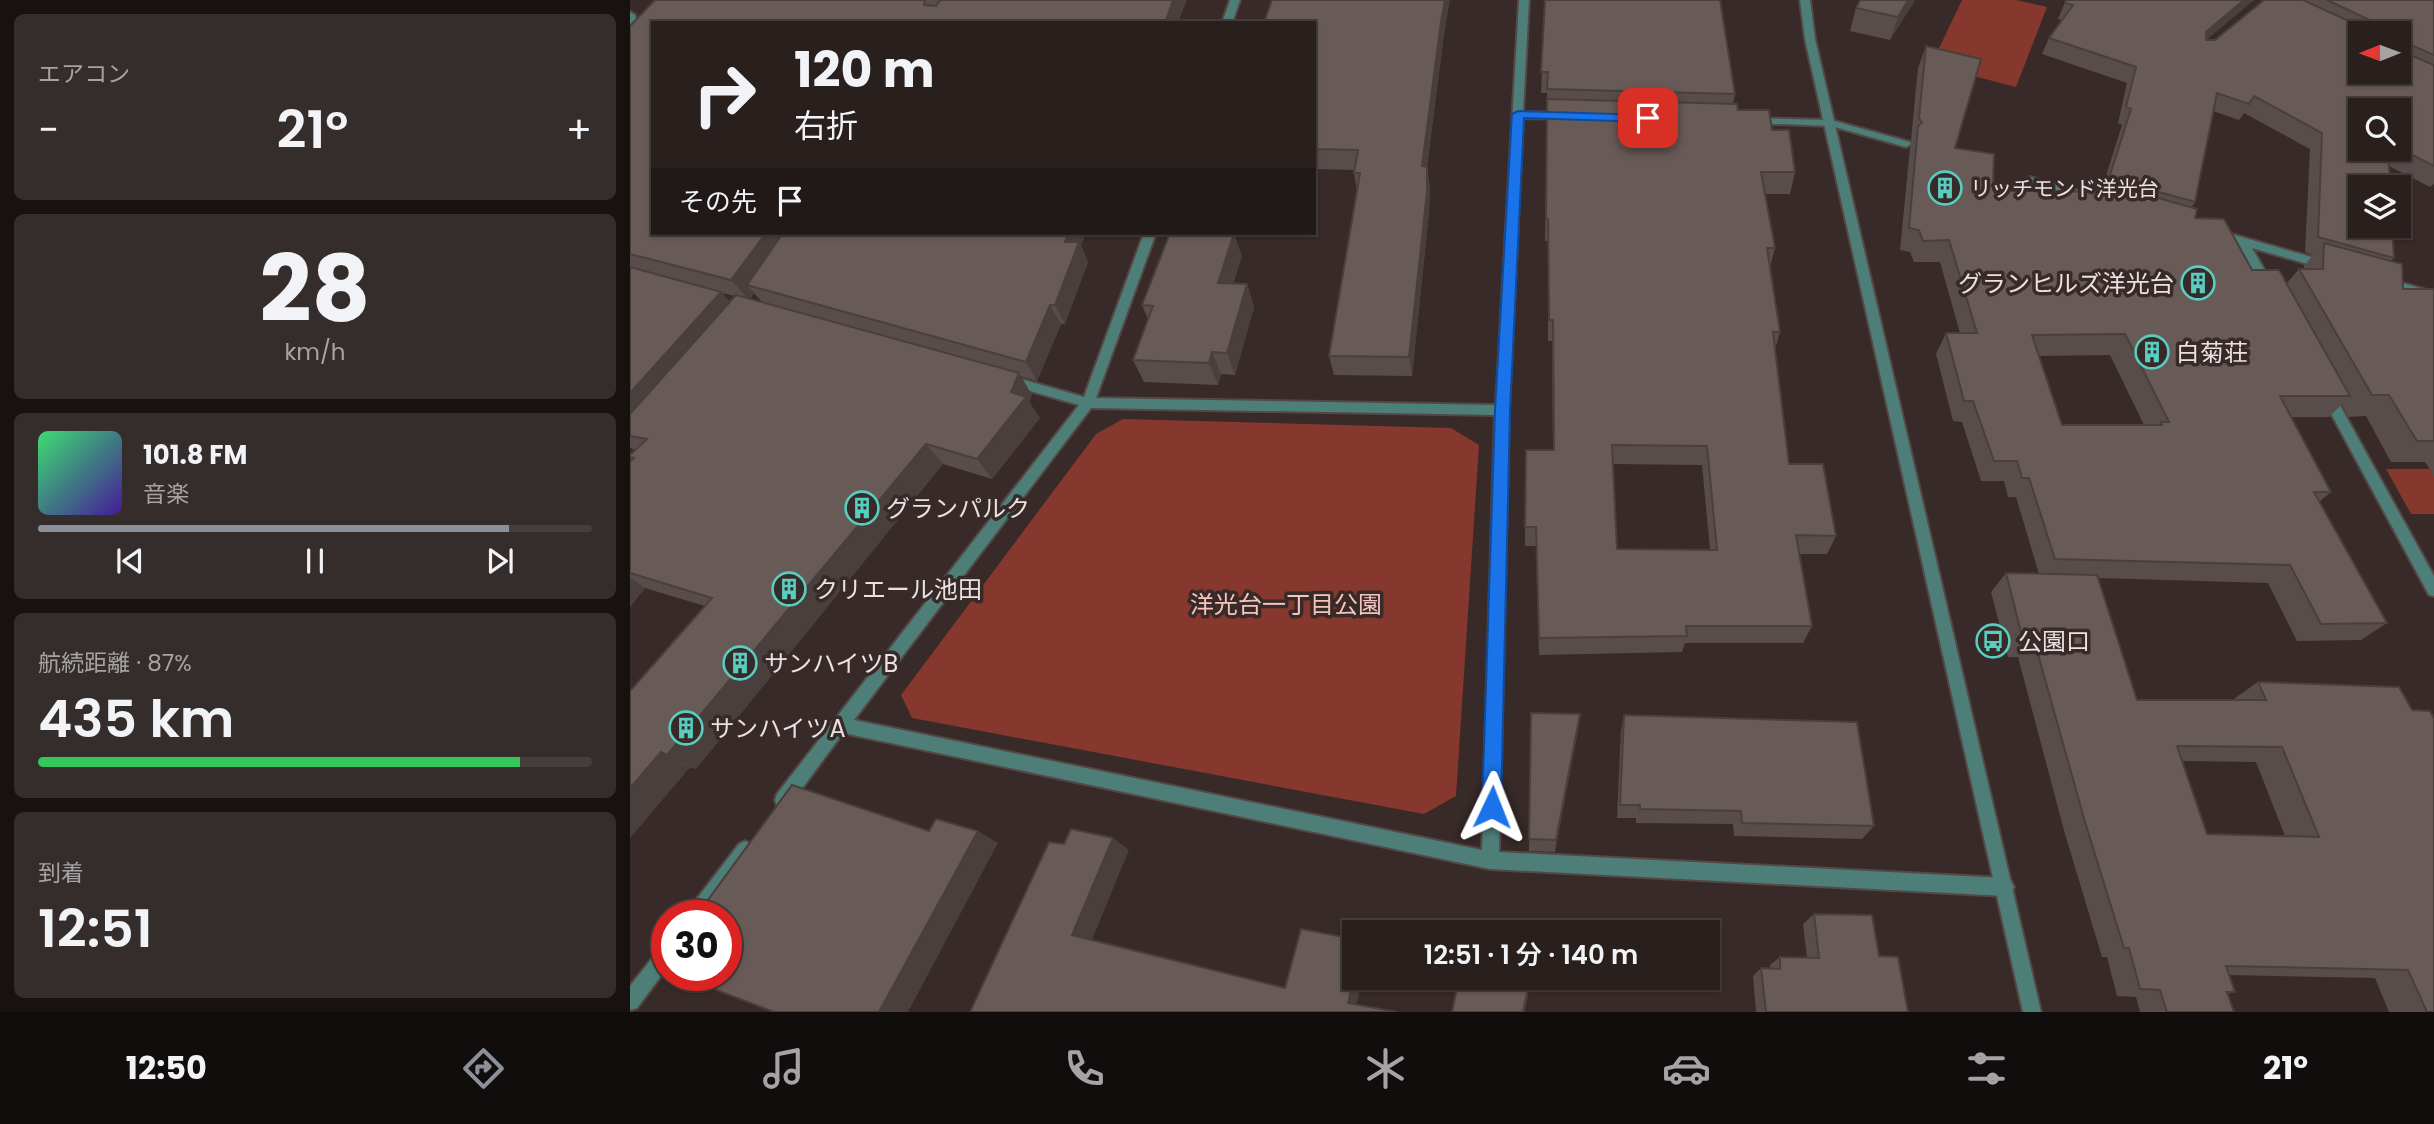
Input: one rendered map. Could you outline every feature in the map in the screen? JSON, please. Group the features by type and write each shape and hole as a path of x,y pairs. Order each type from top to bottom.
{"street":[{"path":"1228,21 1235,0"},
{"path":"1490,860 1502,410 1524,0"},
{"path":"1805,0 1810,39 2032,1012"},
{"path":"630,15 635,34 630,39"},
{"path":"1518,114 1586,116"},
{"path":"1736,120 1831,123 1906,144"},
{"path":"2031,181 2097,200"},
{"path":"2203,230 2332,267"},
{"path":"776,810 1088,403 1149,235"},
{"path":"2242,241 2275,301"},
{"path":"2370,278 2434,296"},
{"path":"994,376 1088,403 1502,410"},
{"path":"2322,386 2434,590"},
{"path":"840,725 1490,860 2005,887"},
{"path":"707,900 752,841"},
{"path":"630,1001 651,974"}],"green space":[{"path":"1962,0 2016,0 2047,7 2016,87 1931,65"},
{"name":"洋光台一丁目公園","path":"1123,419 1451,428 1479,445 1456,796 1424,814 912,718 901,695 1096,434"},
{"path":"2386,469 2434,469 2434,514 2411,514"}],"building":[{"path":"655,0 925,0 924,5 936,6 940,0 1173,0 1166,21 651,21 651,235 765,235 731,280 630,254 630,26"},
{"path":"1272,0 1445,0 1422,166 1427,167 1427,192 1409,357 1329,356 1360,173 1354,173 1358,150 1316,149 1316,21 1265,21"},
{"path":"1545,0 1720,0 1735,94 1547,89 1548,72 1541,72"},
{"path":"1860,0 1908,0 1898,17 1856,8"},
{"path":"2066,0 2244,0 2206,32 2206,40 2215,40 2264,0 2303,0 2349,21 2348,84 2412,84 2412,56 2434,65 2434,166 2411,154 2411,98 2348,98 2348,161 2389,161 2389,175 2348,175 2348,238 2393,238 2394,258 2318,237 2322,133 2254,96 2249,104 2217,93 2195,202 2109,178 2131,109 2126,107 2136,67 2049,38 2073,5 2065,3"},
{"path":"2327,0 2434,0 2434,55 2412,45 2412,21 2372,21"},
{"path":"1926,46 1981,59 1955,148 1994,154 1993,190 2107,192 2109,184 2197,209 2195,218 2224,219 2252,270 2279,270 2350,396 2280,396 2331,492 2314,492 2387,623 2321,624 2290,565 2055,559 2029,478 2022,478 2017,461 1994,461 1973,401 1964,401 1946,333 1977,333 1949,240 1923,241 1919,230 1909,228 1918,126 1922,123 1919,118","holes":["2125,334 2169,422 2161,422 2162,425 2062,425 2032,335"]},
{"path":"1547,99 1737,104 1738,110 1769,110 1772,130 1789,130 1795,172 1761,172 1775,248 1767,248 1780,332 1773,332 1789,464 1823,464 1836,536 1796,535 1812,626 1686,626 1687,636 1539,638 1536,527 1525,527 1526,450 1554,450 1553,320 1549,320","holes":["1612,445 1707,446 1717,550 1617,549"]},
{"path":"782,235 1068,235 1065,242 1079,242 1055,305 1050,305 1026,362 747,285"},
{"path":"1169,235 1233,235 1218,283 1247,284 1227,353 1212,352 1209,363 1133,360 1153,306 1142,305"},
{"path":"2324,243 2402,264 2403,289 2434,289 2434,441 2417,441 2389,395 2372,395 2299,269 2323,269"},
{"path":"630,267 721,292 630,393"},
{"path":"736,295 1019,373 1011,392 1026,397 977,459 926,444 667,755 661,752 630,788 630,691 712,598 630,573 630,462 634,458 630,455 647,439 630,436 630,414"},
{"path":"2006,573 2097,575 2137,700 2266,700 2258,682 2399,687 2412,710 2430,711 2434,719 2434,1012 2427,1012 2408,970 2226,966 2235,992 2227,992 2234,1012 2167,1012 2160,990 2140,989 2129,948 2124,948 2085,822 2034,640 2023,640","holes":["2177,746 2282,747 2319,837 2207,834"]},
{"path":"1531,713 1580,714 1556,840 1529,839"},
{"path":"1624,715 1857,722 1874,826 1742,823 1741,811 1640,809 1640,805 1620,805"},
{"path":"792,785 929,831 936,819 978,831 879,1012 774,1012 719,991 742,991 742,900 708,900"},
{"path":"1071,829 1113,838 1072,935 1285,988 1301,929 1342,937 1342,990 1351,990 1348,1003 1397,1012 970,1012 1049,842 1064,844"},
{"path":"1814,914 1872,915 1879,956 1898,957 1908,1012 1766,1012 1761,968 1780,969 1780,957 1819,958"},
{"path":"1457,990 1528,990 1523,1012 1452,1012"}],"place":[{"name":"リッチモンド洋光台","path":"1945,188"},
{"name":"グランヒルズ洋光台","path":"2198,283"},
{"name":"白菊荘","path":"2152,352"},
{"name":"グランパルク","path":"862,508"},
{"name":"クリエール池田","path":"789,589"},
{"name":"公園口","path":"1993,641"},
{"name":"サンハイツB","path":"740,663"},
{"name":"サンハイツA","path":"686,728"}],"route":[{"path":"1492,807 1502,410 1518,114 1648,118"}]}
